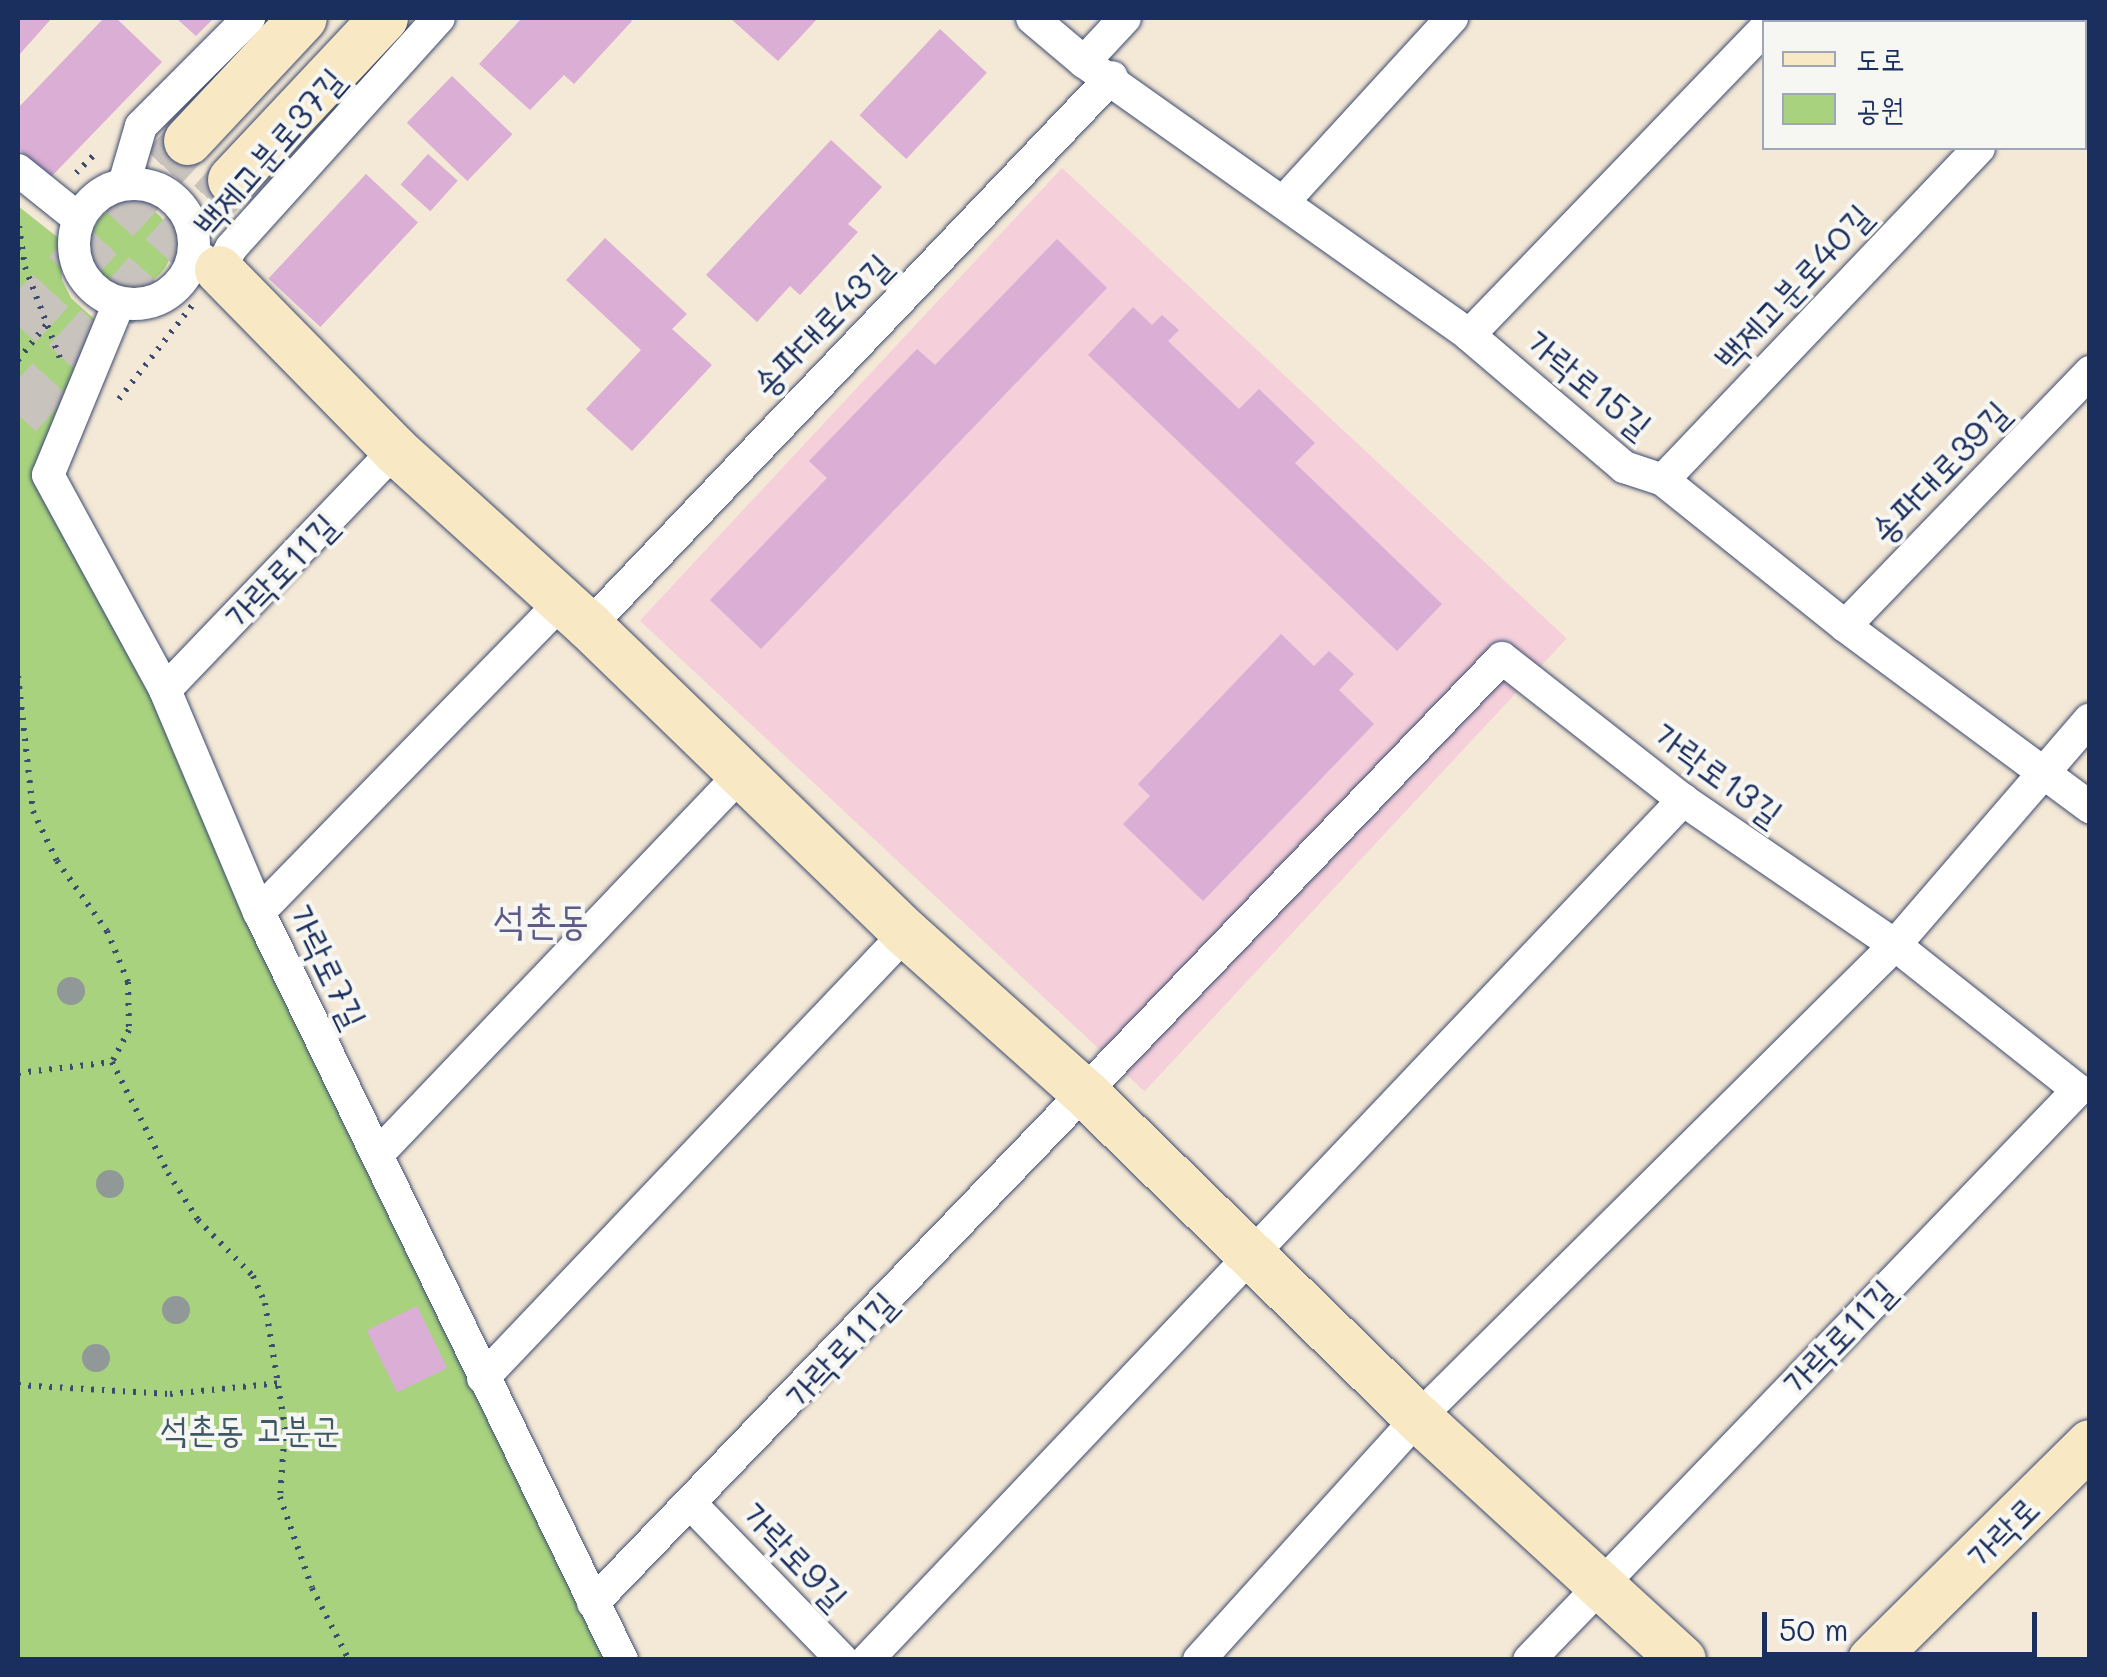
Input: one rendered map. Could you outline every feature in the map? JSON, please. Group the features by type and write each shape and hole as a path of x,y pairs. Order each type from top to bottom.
{"street":[{"path":"124,184 142,126 249,18"},
{"path":"188,141 302,18"},
{"path":"232,180 384,18"},
{"name":"백제고분로37길","path":"207,262 231,248 438,18"},
{"path":"1032,18 1098,69"},
{"name":"송파대로43길","path":"575,614 1098,69 1125,18"},
{"path":"1286,199 1452,18"},
{"path":"1469,335 1762,32"},
{"name":"가락로15길","path":"1098,69 1286,199 1469,335 1624,467 1664,480 1845,626 2090,807"},
{"name":"백제고분로40길","path":"1664,480 1977,150"},
{"path":"18,170 79,220"},
{"path":"207,262 160,299 118,302 92,286 76,260 79,220 106,190 124,184 143,184 177,200 207,262 395,450 575,614 906,933 1083,1090 1418,1418 1682,1660"},
{"name":"가락로7길","path":"118,302 48,475 165,690 258,912 622,1660"},
{"name":"송파대로39길","path":"1845,626 2090,372"},
{"name":"가락로11길","path":"165,690 395,450"},
{"path":"258,912 575,614"},
{"name":"가락로11길","path":"593,1604 693,1506 1083,1090 1502,658"},
{"name":"가락로13길","path":"1502,658 1683,800 1895,945 2078,1090"},
{"path":"1198,1660 1418,1418 1895,945 2090,719"},
{"path":"377,1155 739,776"},
{"path":"867,1660 1683,800"},
{"path":"483,1378 906,933"},
{"name":"가락로11길","path":"1529,1660 1598,1583 2078,1090"},
{"name":"가락로","path":"1872,1660 2090,1444"},
{"name":"가락로9길","path":"693,1506 842,1660"}],"path":[{"path":"19,226 25,268 68,378"},
{"path":"116,403 207,262"},
{"path":"18,360 47,324"},
{"path":"18,676 33,812 57,861 107,931 128,982 129,1030 112,1062"},
{"path":"18,1073 112,1062"},
{"path":"112,1062 198,1220 253,1276 266,1303 281,1383 280,1497 312,1588 349,1660"},
{"path":"18,1385 170,1394 281,1383"}],"shaded area":[{"path":"1062,168 1567,639 1144,1091 640,621"}],"green space":[{"path":"131,204 147,207 160,216 169,229 169,261 160,274 147,283 131,286 115,283 102,274 93,261 90,245 93,229 102,216 115,207"},
{"name":"석촌동 고분군","path":"18,206 61,240 62,280 71,298 101,325 34,471 165,690 621,1659 18,1659"}],"building":[{"path":"18,18 52,18 18,56"},
{"path":"104,18 116,18 162,62 49,179 18,148 18,108"},
{"path":"176,18 214,18 196,36"},
{"path":"522,18 632,21 574,84 564,75 530,110 479,64"},
{"path":"730,18 818,18 778,61"},
{"path":"1810,18 1923,18 1864,20"},
{"path":"940,29 987,73 906,159 860,115"},
{"path":"452,76 512,134 467,181 407,123"},
{"path":"831,140 882,187 848,224 858,232 800,295 790,286 757,322 706,275"},
{"path":"428,154 458,181 430,211 401,184"},
{"path":"366,174 418,222 320,327 268,279"},
{"path":"605,238 687,314 672,329 712,365 632,451 586,409 641,350 566,280"},
{"path":"1057,239 1107,288 761,649 710,600 827,478 809,461 917,349 935,365"},
{"path":"1133,307 1152,325 1162,315 1179,330 1168,341 1239,409 1259,389 1315,443 1295,463 1442,604 1397,651 1088,355"},
{"path":"1281,634 1314,666 1329,651 1354,674 1339,690 1374,724 1203,901 1123,824 1150,796 1138,784"},
{"path":"417,1306 447,1368 397,1393 367,1331"}],"tunnel":[{"path":"18,326 188,141"},
{"path":"18,415 232,180"}],"district":[{"name":"석촌동","path":"541,918"}]}
